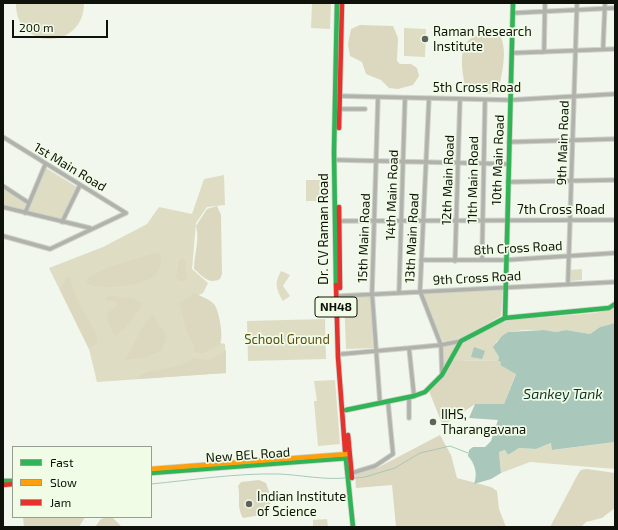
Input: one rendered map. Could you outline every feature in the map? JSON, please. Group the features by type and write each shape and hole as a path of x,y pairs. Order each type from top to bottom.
{"main road":[{"name":"Dr. CV Raman Road","path":"338,3 334,99 335,258 338,349 356,527"},
{"name":"Dr. CV Raman Road","path":"342,3 338,160 340,296 342,354 348,410 348,456"},
{"name":"10th Main Road","path":"505,318 513,3"},
{"path":"348,410 412,397 425,392 442,375 461,341 505,318 609,308 615,304"},
{"name":"New BEL Road","path":"152,469 348,456"},
{"name":"New BEL Road","path":"152,473 348,456"},
{"name":"Dr. CV Raman Road","path":"350,477 352,527"}],"street":[{"path":"544,52 545,3"},
{"name":"9th Main Road","path":"568,283 577,3"},
{"path":"603,49 604,3"},
{"path":"513,13 615,8"},
{"path":"512,53 615,48"},
{"name":"5th Cross Road","path":"339,96 510,100 615,94"},
{"name":"15th Main Road","path":"378,97 372,293 375,352 380,403"},
{"name":"14th Main Road","path":"399,292 405,98"},
{"name":"13th Main Road","path":"429,98 420,291 441,346 442,375"},
{"name":"12th Main Road","path":"455,261 460,99"},
{"name":"11th Main Road","path":"482,260 485,100"},
{"path":"339,108 365,109"},
{"name":"1st Main Road","path":"3,138 126,213 90,228"},
{"path":"509,142 615,139"},
{"path":"338,160 508,164"},
{"path":"25,213 45,164"},
{"path":"508,182 615,180"},
{"path":"62,222 80,185"},
{"path":"3,186 29,203"},
{"path":"3,207 90,228"},
{"name":"7th Cross Road","path":"339,221 615,220"},
{"path":"3,236 50,248 90,228"},
{"name":"8th Cross Road","path":"422,260 506,260 615,253"},
{"name":"9th Cross Road","path":"340,296 505,286 615,282"},
{"path":"342,354 441,346 461,341"},
{"path":"409,348 412,397 409,418"},
{"path":"350,477 376,466 393,454 388,402"}],"green space":[{"path":"16,3 84,3 81,19 73,30 62,37 50,39 37,37 26,30 19,19"},
{"path":"312,3 331,3 330,29 311,28"},
{"path":"404,28 426,29 425,57 404,56"},
{"path":"46,168 77,187 61,219 28,211"},
{"path":"224,175 225,205 207,207 196,223 192,269 208,283 203,293 183,303 192,337 225,344 226,373 97,382 89,349 49,268 103,247 147,224 159,207 192,214 204,179"},
{"path":"306,180 328,180 327,201 306,201"},
{"path":"3,189 26,203 23,211 3,205"},
{"path":"582,269 582,280 571,281 570,270"},
{"path":"281,271 290,275 283,286 290,296 283,301 277,286 277,279"},
{"path":"503,288 501,316 461,338 443,342 422,292"},
{"path":"371,296 373,348 346,349 344,297"},
{"path":"615,308 615,323 600,327 590,334 566,330 556,332 544,330 524,330 508,332 496,342 496,352 499,357 498,361 453,360 463,342 507,320 595,313"},
{"name":"School Ground","path":"325,319 326,359 248,361 247,321"},
{"path":"461,341 442,375 441,346"},
{"path":"335,380 340,444 318,446 314,401 317,401 314,381"},
{"path":"615,442 615,469 530,462 501,473 499,452 505,450 508,455 519,448 536,449 552,443 553,450"},
{"path":"327,519 328,527 313,527 313,520"}],"shaded area":[{"path":"360,25 393,26 398,38 397,61 400,64 411,64 417,68 419,76 413,85 398,89 389,88 381,80 366,74 362,62 350,56 348,44 351,29"},
{"path":"493,30 499,34 504,48 499,88 491,94 466,90 462,63 463,49 470,39"},
{"path":"217,206 221,215 222,274 220,279 212,281 206,279 194,269 197,242 196,226 207,209"},
{"path":"159,253 161,265 156,274 146,280 118,287 94,286 87,283 87,279 93,275 111,267"},
{"path":"182,258 185,261 186,281 180,281 176,277 179,261"},
{"path":"69,276 77,300 94,329 98,342 89,349 60,290 66,278"},
{"path":"194,293 214,304 218,312 220,324 220,344 202,354 195,352 193,343 186,331 180,303"},
{"path":"110,296 132,298 142,303 141,307 131,321 115,336 108,322 107,313 118,305 116,302 106,300 105,298"},
{"path":"153,315 166,335 161,351 143,358 125,360 145,323"},
{"path":"226,350 226,373 137,379 144,373 183,365 193,358 209,360"},
{"path":"453,360 498,361 501,362 500,365 516,373 504,404 475,404 443,426 429,391 444,376"},
{"path":"440,435 451,455 457,478 491,487 497,491 499,509 506,527 396,527 392,485 356,488 355,473 377,468"},
{"path":"587,469 615,473 615,508 602,518 586,522 581,527 550,527 578,474 581,470"},
{"path":"259,480 266,483 271,497 270,507 267,514 243,518 239,506 238,486 241,482"},
{"path":"23,518 84,518 79,527 24,527"},
{"path":"113,518 122,527 95,527 101,519"}],"water":[{"name":"Sankey Tank","path":"615,323 615,442 552,450 551,443 536,449 519,448 508,455 505,450 499,452 501,473 491,479 474,484 476,473 468,456 469,450 473,447 485,447 491,441 498,420 469,418 475,404 504,404 516,374 500,365 501,362 498,361 499,357 493,347 502,336 508,332 544,330 556,332 566,330 590,334 600,327"},
{"path":"474,347 485,351 482,359 471,357"}],"waterway":[{"path":"355,478 365,477 395,468 420,453 450,446 468,453"},
{"path":"152,484 263,474 346,478"}],"traffic: fast":[{"path":"336,285 334,152 337,3"},
{"path":"505,318 513,3"},
{"path":"346,410 414,396 425,392 442,375 461,341 505,318 609,308 615,304"},
{"path":"345,450 353,527"},
{"path":"152,473 349,458"},
{"path":"3,481 12,481"}],"traffic: slow":[{"path":"152,469 349,454"}],"traffic: jam":[{"path":"339,128 342,3"},
{"path":"339,207 340,288"},
{"path":"336,285 338,357 345,450"},
{"path":"348,435 352,478"},
{"path":"3,485 12,484"}],"place":[{"name":"Raman Research Institute","path":"425,39"},
{"name":"IIHS, Tharangavana","path":"433,422"},
{"name":"Indian Institute of Science","path":"249,504"}]}
